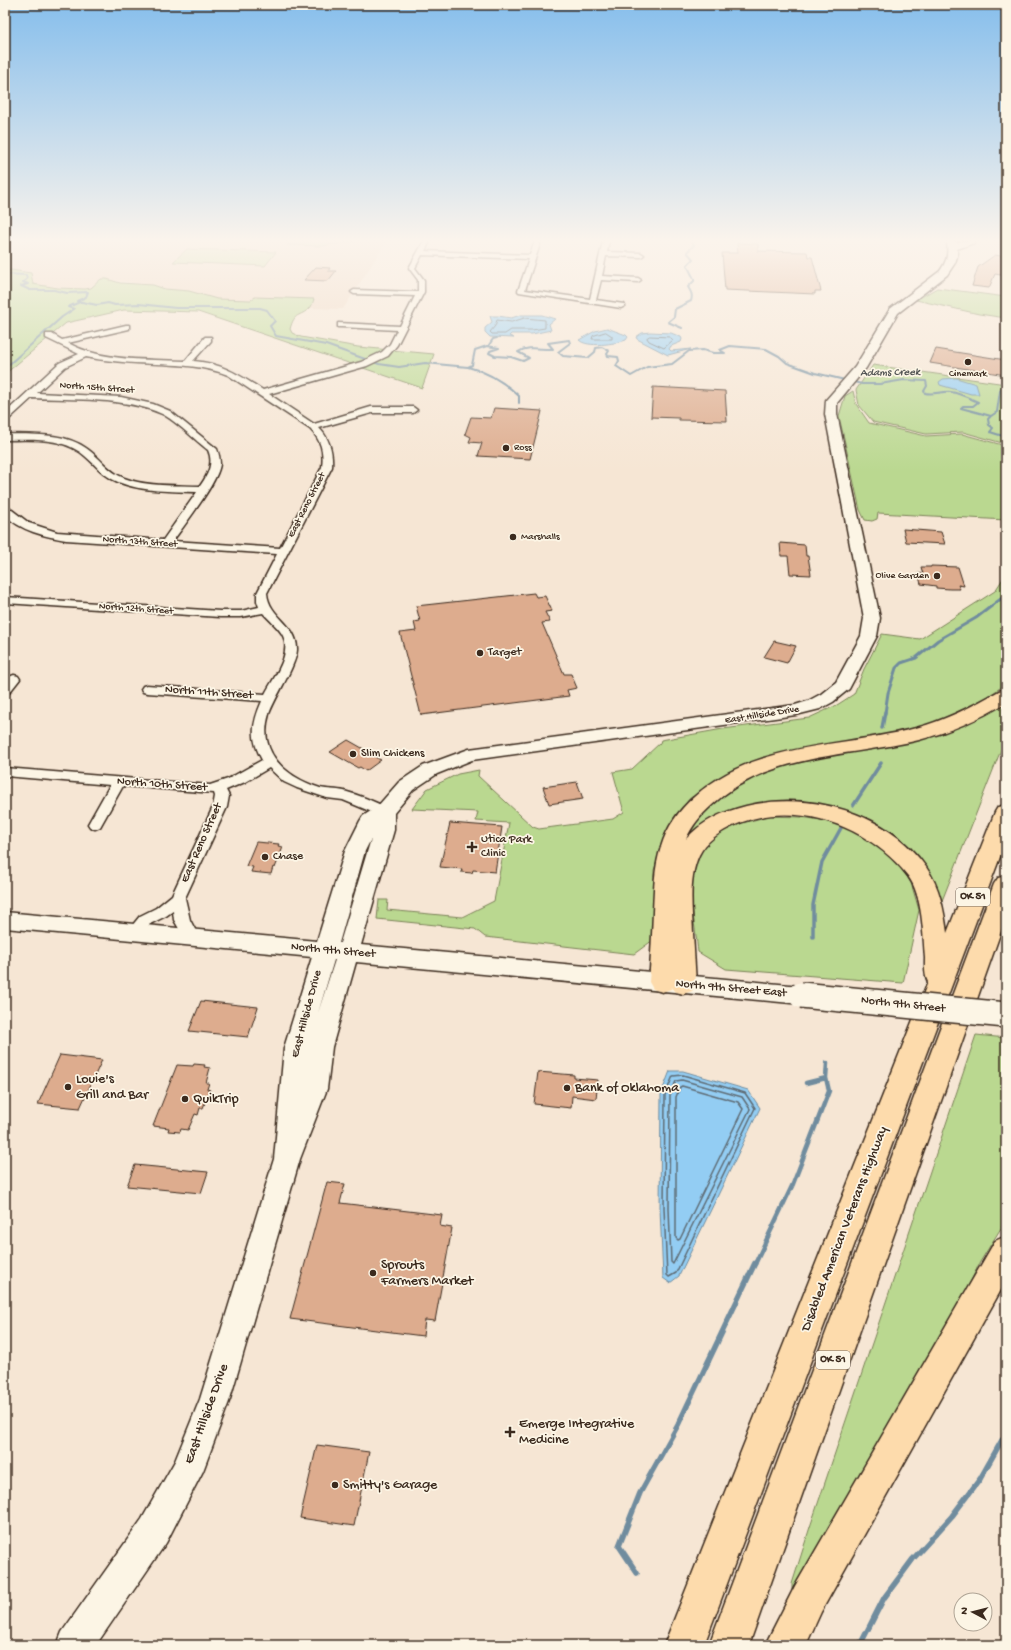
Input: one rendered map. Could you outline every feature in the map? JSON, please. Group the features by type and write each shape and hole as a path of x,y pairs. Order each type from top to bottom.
{"highway":[{"path":"672,984 666,880 667,863 671,848 685,820 714,790 743,773 771,762 874,744 937,728 975,712 1006,695"},
{"path":"672,984 680,886 683,868 688,853 697,840 708,830 729,818 759,810 786,808 822,813 854,823 880,836 900,852 917,872 925,884 930,897 940,981"},
{"name":"Disabled American Veterans Highway","path":"684,1645 1006,812"},
{"name":"OK 51","path":"729,1645 1006,884"},
{"path":"785,1645 808,1599 1006,1251"}],"street":[{"path":"263,393 368,363 378,358 389,350 407,318"},
{"name":"East Hillside Drive","path":"75,1645 154,1530 187,1471 216,1399 287,1159 315,1089 320,1047 336,951 356,851 370,821 384,812 406,786 430,770 470,755 782,713 814,705 839,689 846,681 864,647 872,623 830,407 832,400 851,381 890,318"},
{"path":"341,325 402,328"},
{"path":"63,342 126,327"},
{"name":"East Reno Street","path":"49,336 85,354 120,360 187,363 210,366 226,371 313,426 321,435 326,444 328,459 326,467 262,593 261,599 266,609"},
{"path":"187,363 208,339"},
{"path":"5,418 62,365 85,354"},
{"name":"North 15th Street","path":"29,395 112,399 150,406 167,413 208,444 216,456 215,469 203,489"},
{"path":"313,426 371,410 413,410"},
{"path":"5,437 57,440 71,444 83,450 114,477 124,482 150,486 203,489"},
{"path":"166,544 203,489"},
{"name":"North 13th Street","path":"5,509 22,524 56,535 81,539 284,551"},
{"name":"North 12th Street","path":"5,600 220,614 241,614 266,609"},
{"path":"266,609 285,628 290,637 291,647 288,661 263,713 259,734 260,745 263,753 269,762 290,779 328,795 334,800 360,810 384,812"},
{"path":"5,690 9,678"},
{"name":"North 11th Street","path":"147,688 270,698"},
{"name":"North 10th Street","path":"5,772 220,788 269,762"},
{"path":"95,824 119,781"},
{"name":"East Reno Street","path":"191,938 182,920 178,907 178,898 220,807 222,796 220,788"},
{"name":"East Reno Street","path":"135,932 145,920 161,912 178,898"},
{"name":"North 9th Street","path":"5,920 672,984"},
{"name":"North 9th Street East","path":"672,984 801,995"},
{"name":"North 9th Street","path":"801,995 1006,1015"}],"green space":[{"path":"5,318 88,318 66,323 5,374"},
{"path":"216,318 295,318 290,329 292,333 301,337 358,347 434,354 422,388"},
{"path":"873,365 1006,384 1006,444 963,432 926,434 873,422 859,405 856,390"},
{"path":"853,391 856,404 869,423 926,436 962,434 1006,446 1006,520 878,513 877,519 872,521 865,520 860,510 839,416 845,396"},
{"path":"1006,574 1006,684 978,703 947,719 891,734 803,749 764,758 717,779 689,799 670,827 654,870 653,940 634,954 485,937 475,929 377,919 379,900 388,900 387,910 462,917 494,901 509,823 476,821 478,812 412,809 427,789 458,774 479,770 478,776 533,827 539,829 613,819 624,812 613,772 632,769 660,743 661,740 723,729 809,718 837,705 854,694 864,669 882,634 920,639 995,591"},
{"path":"1006,699 1006,737 938,911 873,827 761,806 678,845 711,798 780,763 870,748"},
{"path":"768,816 801,817 828,821 861,834 895,858 911,883 919,910 903,983 726,969 698,952 693,915 692,880 695,865 702,850 714,838 732,827"},
{"path":"976,1035 1006,1038 1006,1220 980,1262 940,1345 792,1593 792,1584 810,1527"}],"water":[{"path":"491,318 555,319 549,324 551,330 532,334 511,334 509,336 514,338 490,337 485,332 485,328 492,322"},
{"path":"607,328 628,337 626,340 594,345 579,340 595,331"},
{"path":"642,333 671,333 681,337 681,342 671,346 669,349 671,351 691,349 668,355 637,339 636,337"},
{"path":"956,378 976,384 979,394 971,394 940,385 939,382 943,379"},
{"path":"670,1071 683,1071 748,1090 760,1108 679,1276 670,1283 663,1278 660,1208 661,1094"}],"building":[{"name":"Cinemark","path":"936,349 1006,360 1006,375 930,363"},
{"path":"653,387 725,391 727,421 679,420 679,418 651,417"},
{"path":"494,408 542,411 530,459 478,456 482,443 469,442 471,437 465,434 471,417 491,418"},
{"path":"903,529 941,532 945,544 906,542"},
{"path":"780,543 805,545 811,575 790,574 788,556 781,556"},
{"name":"Olive Garden","path":"921,567 958,567 964,586 958,585 960,589 950,589 936,588 936,586 921,584 918,573 923,574"},
{"name":"Target","path":"534,593 536,597 545,596 552,611 545,612 550,622 542,623 564,674 571,674 577,688 567,690 569,696 421,715 400,633 416,631 414,622 420,621 416,606"},
{"path":"774,641 796,646 787,663 764,657"},
{"name":"Slim Chickens","path":"348,740 381,760 366,771 330,752"},
{"path":"577,782 583,799 549,804 543,787"},
{"name":"Utica Park Clinic","path":"450,823 502,827 495,872 473,870 472,873 461,872 462,869 440,867"},
{"name":"Chase","path":"256,842 279,844 278,846 283,847 275,868 273,867 271,874 251,872 253,867 246,866"},
{"path":"201,1001 258,1007 248,1037 189,1031"},
{"name":"Louie's Grill and Bar","path":"60,1055 102,1060 80,1108 38,1104"},
{"name":"QuikTrip","path":"194,1064 205,1065 204,1067 210,1068 206,1083 209,1083 207,1089 210,1090 203,1108 200,1108 198,1115 195,1114 188,1130 181,1129 180,1132 168,1131 169,1128 153,1126 177,1065 193,1066"},
{"name":"Bank of Oklahoma","path":"538,1072 574,1075 574,1078 598,1080 596,1099 572,1096 571,1108 534,1104"},
{"path":"135,1165 208,1172 201,1193 127,1186"},
{"name":"Sprouts Farmers Market","path":"327,1182 345,1184 340,1203 442,1215 440,1226 452,1228 435,1321 425,1320 423,1336 290,1319"},
{"name":"Smitty's Garage","path":"317,1445 369,1452 354,1526 300,1518"}],"waterway":[{"path":"5,368 61,318"},
{"name":"Adams Creek","path":"273,318 275,321 270,326 276,336 326,345 379,364 399,367 425,363 468,367"},
{"path":"673,318 668,322 682,328"},
{"path":"489,345 493,339 497,338"},
{"name":"Adams Creek","path":"468,367 472,365 475,350 487,346 499,348 490,351 489,353 495,356 511,357 523,361 529,358 518,352 522,350 531,348 553,349 548,343 569,340 570,343 558,352 563,356 588,358 595,352 596,348 602,347 609,351 607,354 608,356 618,357 619,361 616,366 631,376 647,367 672,364 689,351 703,350 713,353 725,353 720,350 730,346 766,349 779,356 787,363 815,373 862,384 880,384 904,380 926,381 927,386 924,391 925,393 932,394 951,392 961,395 978,402 973,406 963,406 961,408 991,416"},
{"path":"468,367 489,375 508,386 519,396 519,403"},
{"name":"Adams Creek","path":"991,416 997,412 1000,391 1002,388 1006,387"},
{"path":"991,416 988,419 989,425 993,428 990,432 1006,437"},
{"path":"885,713 888,693 896,668 901,663 916,658 938,640 976,618 1006,595"},
{"path":"882,728 885,712"},
{"path":"853,806 881,763"},
{"path":"813,937 813,905 822,862 841,828"},
{"path":"826,1078 827,1063"},
{"path":"755,1264 793,1184 829,1091 826,1078"},
{"path":"806,1083 826,1078"},
{"path":"637,1573 619,1546 640,1493 678,1425 755,1263"},
{"path":"860,1645 884,1598 913,1559 952,1516 980,1479 1002,1440 1006,1441"}],"place":[{"name":"Cinemark","path":"968,362"},
{"name":"Ross","path":"506,448"},
{"name":"Marshalls","path":"513,537"},
{"name":"Olive Garden","path":"937,576"},
{"name":"Target","path":"480,653"},
{"name":"Slim Chickens","path":"353,754"},
{"name":"Utica Park Clinic","path":"472,847"},
{"name":"Chase","path":"265,857"},
{"name":"Louie's Grill and Bar","path":"68,1087"},
{"name":"Bank of Oklahoma","path":"567,1088"},
{"name":"QuikTrip","path":"185,1099"},
{"name":"Sprouts Farmers Market","path":"373,1273"},
{"name":"Emerge Integrative Medicine","path":"510,1432"},
{"name":"Smitty's Garage","path":"335,1485"}]}
